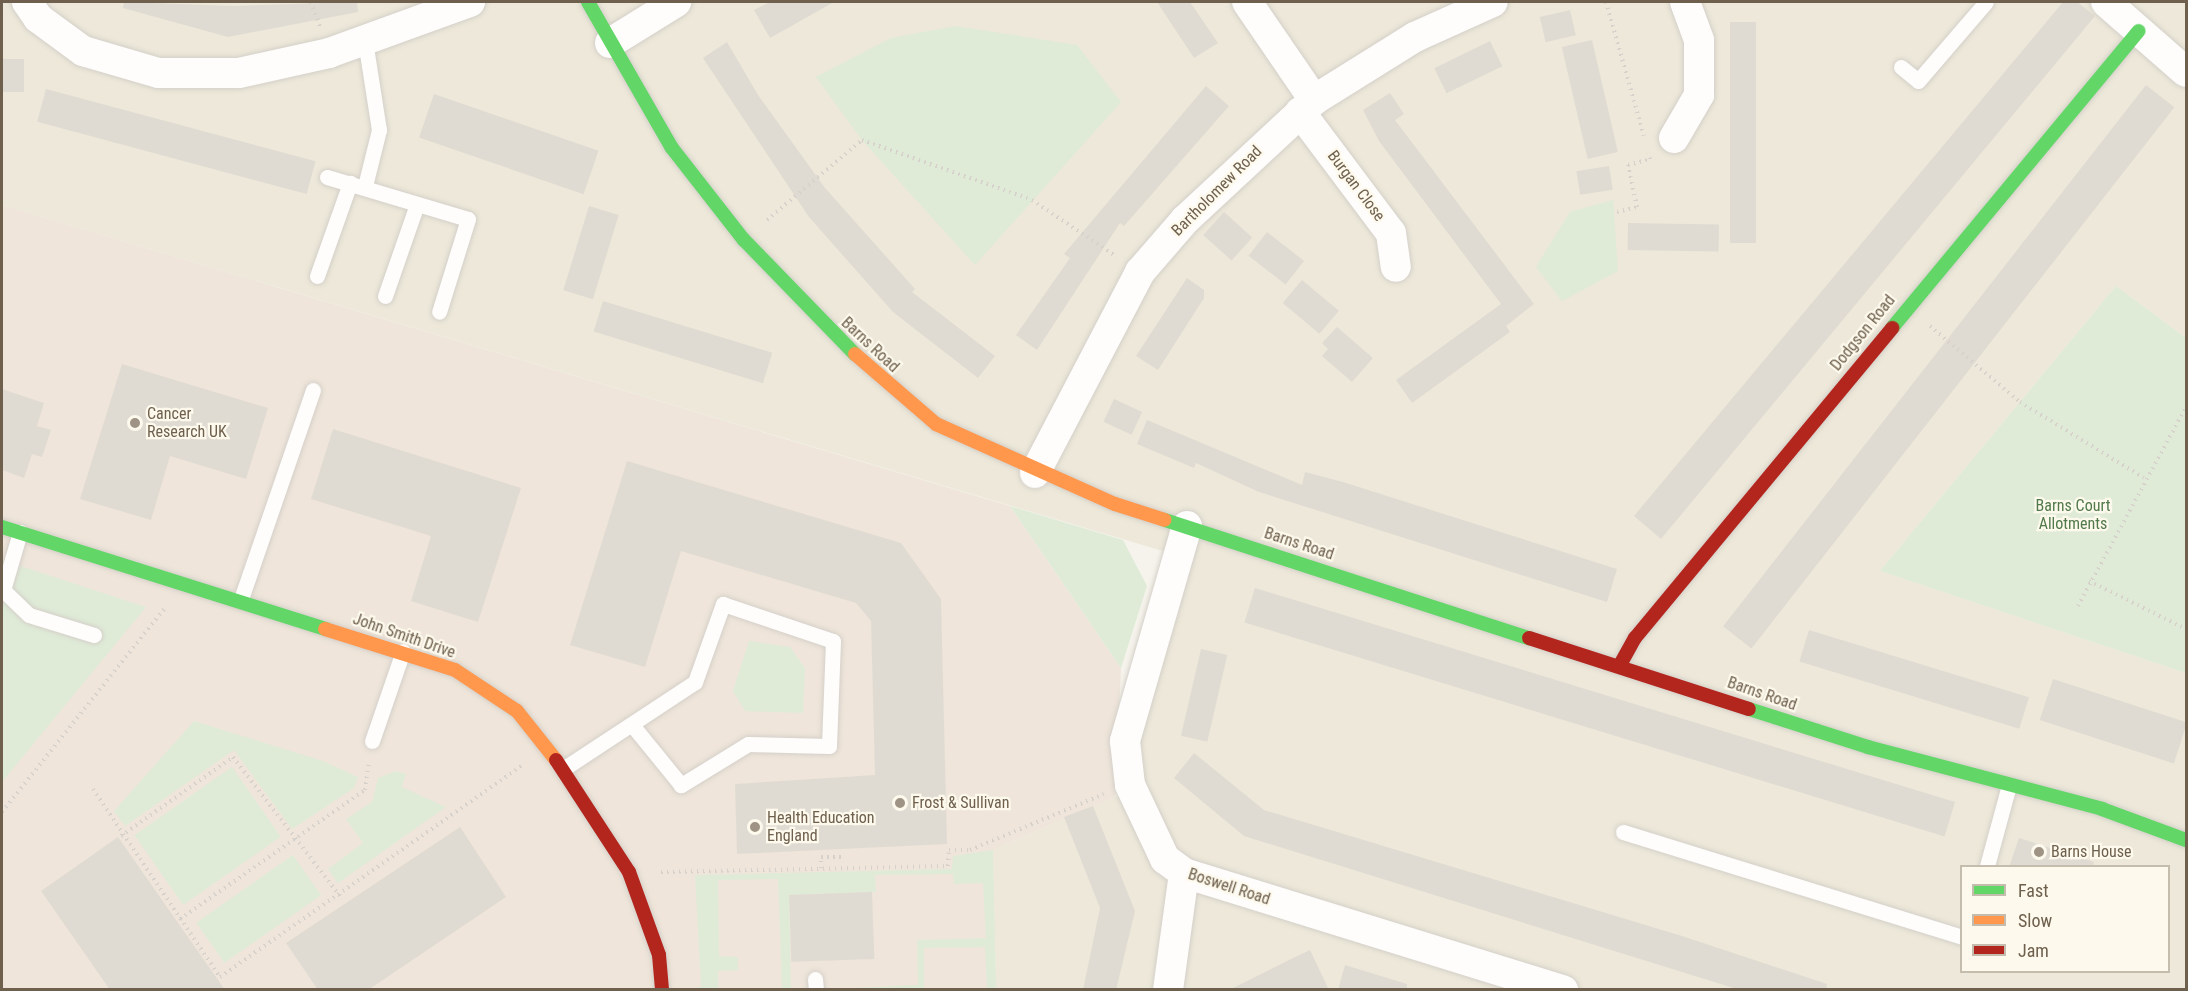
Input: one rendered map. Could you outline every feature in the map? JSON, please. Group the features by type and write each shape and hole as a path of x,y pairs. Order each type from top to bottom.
{"street":[{"path":"27,2 38,18 83,51 158,73 239,73 365,40 470,2"},
{"name":"Barns Road","path":"588,2 672,148 744,240 869,369 936,424 1035,472 1187,526 1622,663 1868,747 2102,809 2187,840"},
{"path":"610,43 676,2"},
{"name":"Burgan Close","path":"1247,2 1307,106 1391,233 1395,267"},
{"name":"Bartholomew Road","path":"1035,472 1140,272 1239,165 1307,106 1415,37 1493,2"},
{"path":"1674,138 1699,95 1699,40 1685,2"},
{"path":"2106,2 2187,72"},
{"name":"Dodgson Road","path":"1622,663 1635,638 1907,306 2139,30"},
{"name":"Boswell Road","path":"1187,526 1125,741 1130,785 1165,859 1184,873 1563,990"},
{"name":"John Smith Drive","path":"2,527 241,599 403,651 455,670 517,711 563,768 629,872 659,955 662,990"},
{"path":"1168,990 1184,873"}],"lane":[{"path":"1902,67 1918,81 1986,2"},
{"path":"316,276 379,130 365,40"},
{"path":"327,177 357,184 468,219 439,312"},
{"path":"385,296 417,204"},
{"path":"241,599 313,390"},
{"path":"20,532 7,556 3,590 29,615 94,636"},
{"path":"563,768 696,682 723,604 833,640 830,746 748,744 681,785 632,725"},
{"path":"372,741 403,651"},
{"path":"1988,865 2009,785"},
{"path":"1623,832 1960,936"}],"path":[{"path":"1606,2 1650,159 1628,165 1637,207 1617,212"},
{"path":"1645,138 1674,138"},
{"path":"744,240 862,140 1032,200 1140,272"},
{"path":"1907,306 2020,402 2144,478"},
{"path":"2079,606 2089,581 2144,478 2187,407"},
{"path":"2,812 182,581"},
{"path":"2089,581 2187,629"},
{"path":"180,919 365,790 372,741"},
{"path":"93,789 121,836 220,977 337,892 547,749"},
{"path":"121,836 233,757 341,897"},
{"path":"629,872 948,866 949,850 970,850 1130,785"},
{"path":"821,868 821,857 842,856"}],"shaded area":[{"path":"2,2 2186,2 2186,338 2116,286 1880,571 2186,673 2186,989 996,989 993,850 1115,797 1143,793 1138,731 1193,560 2,205"},
{"path":"2,205 1010,506 1121,668 1115,797 993,850 996,989 2,989"}],"green space":[{"path":"955,26 1077,45 1121,102 975,265 862,140 816,77 891,38"},
{"path":"1613,200 1618,271 1562,301 1536,267 1570,212"},
{"name":"Barns Court Allotments","path":"2116,286 2186,338 2186,673 1880,571"},
{"path":"1010,506 1123,540 1147,586 1121,668"},
{"path":"2,560 146,607 2,782"},
{"path":"749,641 790,647 805,668 803,713 745,711 733,691"},
{"path":"194,721 323,761 358,777 354,788 292,829 234,750 125,826 114,811"},
{"path":"232,767 281,837 183,905 135,835"},
{"path":"395,771 406,774 402,787 446,807 338,883 328,869 363,843 346,819 372,802 378,778"},
{"path":"993,850 996,989 987,989 985,947 924,948 924,989 833,989 918,985 917,940 986,938 983,883 954,884 953,874 875,875 876,892 789,895 791,990 782,989 778,879 718,880 719,956 738,957 738,970 718,971 718,989 693,990 701,986 695,875 952,869 953,856"},
{"path":"293,855 321,895 224,963 196,923"}],"building":[{"path":"124,2 234,6 357,2 358,12 228,37 123,8"},
{"path":"770,2 834,2 770,38 754,10"},
{"path":"1157,2 1190,2 1218,43 1194,58"},
{"path":"2063,2 2077,2 2095,16 1661,539 1634,516"},
{"path":"1570,10 1576,35 1546,42 1540,17"},
{"path":"1730,22 1756,22 1756,243 1730,243"},
{"path":"1592,40 1618,152 1588,159 1562,47"},
{"path":"1490,41 1502,66 1447,93 1434,68"},
{"path":"727,42 758,95 825,188 915,289 912,292 995,356 978,378 893,312 809,217 703,58"},
{"path":"2,59 24,59 24,92 2,92"},
{"path":"2146,85 2174,107 1751,649 1723,626"},
{"path":"1206,86 1229,106 1124,226 1120,223 1037,350 1016,335 1070,258 1064,254"},
{"path":"46,89 315,161 307,194 37,122"},
{"path":"1390,93 1404,114 1395,120 1534,304 1506,326 1510,332 1412,403 1396,380 1501,304 1379,141 1363,110"},
{"path":"434,94 599,151 584,194 419,137"},
{"path":"1609,166 1613,190 1580,195 1576,171"},
{"path":"589,206 619,215 593,299 563,290"},
{"path":"1224,212 1252,237 1231,260 1203,235"},
{"path":"1628,223 1719,225 1719,252 1628,250"},
{"path":"1267,232 1304,261 1286,285 1249,256"},
{"path":"1187,278 1204,290 1204,298 1158,370 1136,356"},
{"path":"1302,280 1339,311 1319,334 1283,303"},
{"path":"603,301 772,353 763,383 594,332"},
{"path":"1337,327 1373,358 1352,382 1322,356 1328,349 1322,343"},
{"path":"122,364 268,408 246,479 170,456 151,520 80,499"},
{"path":"2,389 44,403 37,426 51,430 42,457 32,454 24,478 2,470"},
{"path":"1114,399 1142,412 1132,435 1103,422"},
{"path":"1147,420 1302,485 1305,472 1343,482 1617,569 1607,602 1259,492 1196,463 1194,468 1137,444"},
{"path":"333,429 521,488 478,622 411,601 431,536 311,499"},
{"path":"627,461 901,543 941,599 947,844 737,854 735,784 875,775 871,621 856,603 681,551 645,667 570,645"},
{"path":"1255,588 1955,802 1944,836 1244,622"},
{"path":"1809,630 2029,697 2019,729 1799,662"},
{"path":"1201,649 1227,655 1207,742 1181,736"},
{"path":"2053,679 2186,722 2174,763 2040,720"},
{"path":"1194,753 1264,810 1682,936 1827,984 1826,990 1740,990 1244,836 1174,778"},
{"path":"1093,806 1135,911 1116,990 1083,990 1100,908 1064,817"},
{"path":"460,827 506,897 368,990 318,990 286,943"},
{"path":"118,837 225,990 110,990 41,891"},
{"name":"Barns House","path":"2019,838 2094,862 2093,865 2010,865"},
{"path":"872,892 874,959 791,962 789,895"},
{"path":"1310,950 1329,990 1229,990 1289,960"},
{"path":"1345,965 1407,984 1407,990 1338,990"}],"traffic: fast":[{"path":"588,2 672,148 744,240 855,354"},
{"path":"1892,328 2139,31"},
{"path":"1165,520 1529,638"},
{"path":"2,527 325,629"},
{"path":"1749,709 1868,747 2102,809 2186,840"}],"traffic: slow":[{"path":"855,354 936,424 1115,504 1165,520"},
{"path":"325,629 455,670 517,711 556,760"}],"traffic: jam":[{"path":"1621,663 1635,638 1892,328"},
{"path":"1529,638 1749,709"},
{"path":"556,760 629,872 659,955 662,990"}],"place":[{"name":"Cancer Research UK","path":"135,423"},
{"name":"Frost & Sullivan","path":"900,803"},
{"name":"Health Education England","path":"755,827"},
{"name":"Barns House","path":"2039,852"}]}
